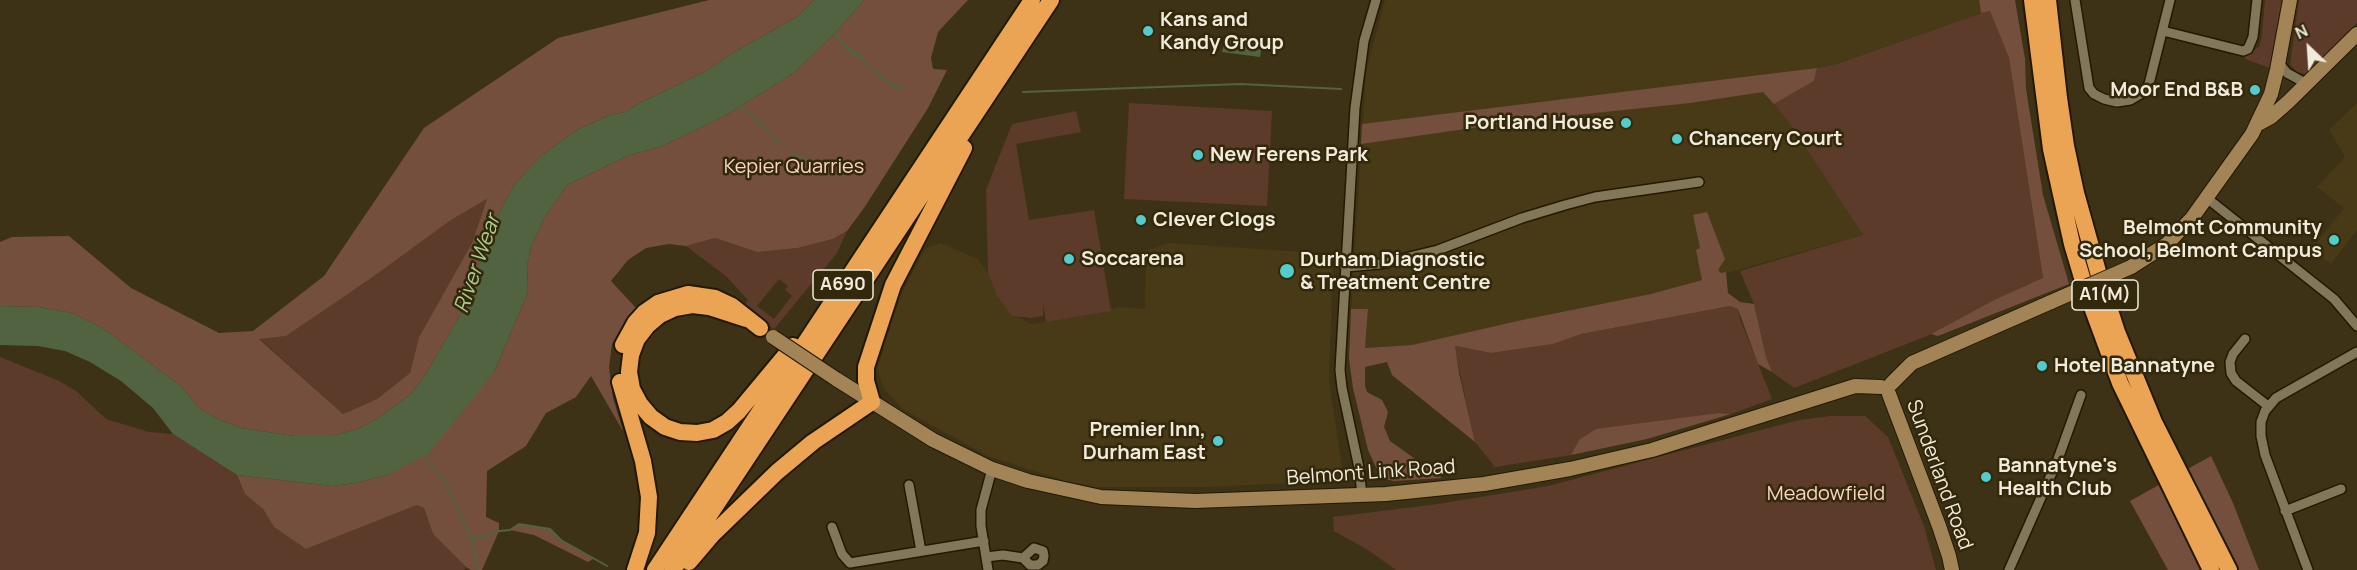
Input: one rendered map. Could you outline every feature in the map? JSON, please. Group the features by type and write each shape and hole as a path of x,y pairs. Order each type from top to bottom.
{"highway":[{"name":"A690","path":"655,570 1032,0"},
{"name":"A690","path":"673,570 1051,0"},
{"name":"A1(M)","path":"2032,0 2051,149 2070,235 2086,291 2120,383 2211,570"},
{"name":"A1(M)","path":"2048,0 2067,146 2076,193 2102,286 2154,422 2229,570"},
{"path":"682,570 712,535 777,472 813,442 872,402 866,381 866,368 893,285 970,137 1023,43"},
{"path":"635,570 647,533 649,497 643,461 620,378 621,350 627,335 634,323 658,303 688,294 716,298 732,306 760,328"},
{"path":"760,328 709,307 692,305 675,308 660,315 637,339 631,355 629,372 636,396 651,417 665,427 680,432 697,433 713,430 740,411 778,362 826,310"}],"street":[{"path":"1362,495 1340,370 1359,66 1377,0"},
{"path":"2075,0 2089,88 2094,94 2117,102 2130,100 2142,93 2153,75 2170,0"},
{"path":"2163,31 2243,51 2248,49 2253,37 2257,0"},
{"path":"1887,388 1912,363 2131,267 2167,244 2208,199 2258,124 2271,94 2279,63 2289,0"},
{"path":"2258,124 2271,117 2357,34"},
{"path":"2279,63 2287,73 2307,84"},
{"path":"1345,267 1380,264 1429,253 1522,218 1575,202 1698,182"},
{"path":"2208,199 2334,299 2351,316 2357,326"},
{"name":"Belmont Link Road","path":"760,328 933,440 992,469 1055,488 1111,497 1195,501 1362,495 1444,489 1570,469 1662,447 1855,386 1887,388"},
{"path":"2245,339 2233,354 2230,362 2231,374 2236,381 2268,406"},
{"path":"2308,570 2260,436 2260,422 2268,406 2289,389 2357,352"},
{"name":"Sunderland Road","path":"1887,388 1939,526 1952,570"},
{"path":"2009,570 2058,459 2081,395"},
{"path":"988,570 981,510 992,469"},
{"path":"909,485 921,551"},
{"path":"2285,511 2341,489"},
{"path":"832,527 842,554 850,563 984,541"},
{"path":"986,557 1003,555 1023,558"}],"shaded area":[{"path":"814,0 864,0 836,32 794,73 723,117 662,146 627,156 567,185 544,218 531,247 527,266 528,292 494,372 430,452 390,474 356,483 332,486 237,475 173,434 153,408 121,381 90,362 65,351 38,346 0,345 0,306 39,307 72,313 104,329 182,387 199,408 218,419 241,428 294,436 331,436 358,429 378,418 411,394 426,374 471,296 471,277 483,256 494,222 516,182 542,155 577,130 610,115 626,112 706,71 798,16"},
{"path":"1385,0 1979,0 1981,13 1834,65 1817,68 1774,104 1790,124 1863,235 1651,294 1412,345 1365,348 1368,310 1351,309 1366,71"},
{"path":"1226,36 1262,45 1260,57 1222,52"},
{"path":"2357,103 2357,230 2331,264 2311,250 2344,208 2317,187 2345,157 2329,130"},
{"path":"941,243 978,259 988,273 997,296 1012,315 1033,324 1119,307 1145,309 1146,251 1168,243 1327,255 1333,263 1329,380 1342,469 1337,477 1326,481 1212,487 1097,487 1065,481 988,456 904,410 884,389 877,370 899,299 925,249"}],"green space":[{"path":"709,0 814,0 798,16 706,71 626,112 610,115 577,130 542,155 516,182 494,222 483,256 471,277 471,296 426,374 411,394 378,418 358,429 331,436 294,436 241,428 199,408 182,387 104,329 72,313 39,307 0,306 0,242 12,237 69,236 131,288 219,333 253,331 324,276 424,128 558,38","holes":["487,199 472,243 419,337 410,373 377,399 343,414 259,339 286,336 451,220"]},
{"name":"Kepier Quarries","path":"864,0 968,0 938,32 931,58 933,69 947,70 928,108 864,208 847,231 833,239 798,248 757,252 715,238 686,246 669,244 646,248 628,260 611,281 637,309 612,344 609,367 613,398 623,431 591,376 576,397 546,413 526,446 487,471 486,517 499,523 499,531 482,570 471,570 466,567 433,534 424,508 417,505 306,549 274,527 263,509 245,494 237,475 332,486 356,483 390,474 494,372 528,292 527,266 531,247 544,218 567,185 627,156 662,146 723,117 794,73 836,32"},
{"path":"1979,0 2015,0 2043,195 2069,284 1938,336 1931,334 1992,301 2043,278 2009,58 1990,11 1981,13"},
{"path":"2265,0 2282,0 2270,68 2245,59 2245,55 2259,47"},
{"path":"2299,0 2357,0 2357,23 2306,74 2297,72 2290,64"},
{"path":"1990,10 2009,58 2043,279 1992,301 1927,336 1794,388 1772,372 1766,357 1754,304 1740,271 1863,235 1790,124 1774,104 1814,81 1817,68 1834,65"},
{"path":"1817,68 1814,81 1774,104 1763,92 1690,103 1528,120 1361,144 1362,124"},
{"name":"New Ferens Park","path":"1129,103 1272,111 1267,206 1124,199"},
{"path":"1076,111 1081,132 1016,144 1029,220 1094,210 1111,311 1046,322 1043,304 1043,316 1031,318 1012,316 997,296 988,273 986,190 1012,124"},
{"path":"487,199 472,243 419,337 410,373 377,399 343,414 259,338 286,336 451,220"},
{"path":"1707,212 1725,259 1718,270 1721,273 1726,272 1728,293 1740,302 1754,304 1766,357 1772,372 1758,364 1738,309 1730,306 1581,334 1553,344 1491,353 1455,346 1475,442 1392,375 1387,362 1365,367 1367,392 1382,400 1388,412 1384,427 1390,441 1442,478 1394,481 1381,478 1368,450 1353,388 1349,359 1351,309 1368,309 1365,348 1412,345 1651,294 1702,280 1696,250 1700,248 1693,215"},
{"path":"847,231 837,253 774,329 742,309 748,300 727,277 686,246 715,238 757,252 798,248 833,239","holes":["779,279 788,286 785,290 792,296 774,319 757,306"]},
{"path":"1730,306 1738,309 1772,399 1731,414 1719,413 1579,440 1571,455 1495,467 1475,442 1454,346 1491,353 1553,344 1580,334"},
{"path":"0,357 57,380 76,391 106,419 149,432 173,434 237,475 245,494 263,509 274,527 306,549 417,505 424,508 433,534 466,567 464,570 0,570"},
{"path":"1719,413 1731,414 1647,439 1571,455 1579,440 1596,429"},
{"name":"Meadowfield","path":"1831,416 1865,416 1888,437 1924,526 1936,570 1396,570 1368,550 1334,531 1333,517 1438,504 1548,486 1799,420"},
{"path":"2211,456 2233,503 2259,570 2168,570 2130,501"},
{"path":"519,524 550,529 561,540 593,559 588,562 534,535 510,530"}],"waterway":[{"path":"833,31 850,52 862,59 888,82 903,90"},
{"path":"846,47 859,54 862,59"},
{"path":"1023,92 1241,84 1341,89"},
{"path":"738,105 753,116 779,144"},
{"path":"791,154 816,162 816,173 862,170"},
{"path":"425,454 431,465 444,479 472,540 479,570"},
{"path":"472,540 499,531 510,530 519,524 550,529 561,540 607,566"}],"place":[{"name":"Kans and Kandy Group","path":"1148,31"},
{"name":"Moor End B&B","path":"2255,90"},
{"name":"Portland House","path":"1626,123"},
{"name":"Chancery Court","path":"1677,139"},
{"name":"New Ferens Park","path":"1198,155"},
{"name":"Clever Clogs","path":"1141,220"},
{"name":"Belmont Community School, Belmont Campus","path":"2334,240"},
{"name":"Soccarena","path":"1069,259"},
{"name":"Durham Diagnostic & Treatment Centre","path":"1287,271"},
{"name":"Hotel Bannatyne","path":"2042,366"},
{"name":"Premier Inn, Durham East","path":"1218,441"},
{"name":"Bannatyne's Health Club","path":"1986,477"}],"water label":[{"name":"River Wear","path":"478,264"}]}
